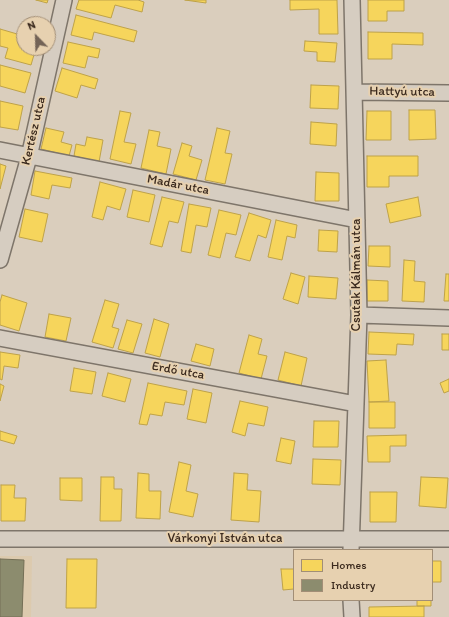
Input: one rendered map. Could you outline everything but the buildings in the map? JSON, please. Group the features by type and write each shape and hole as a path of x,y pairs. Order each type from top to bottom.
{"street":[{"name":"Kertész utca","path":"0,260 29,157 64,0"},
{"name":"Csutak Kálmán utca","path":"351,544 359,315 352,0"},
{"name":"Hattyú utca","path":"355,92 449,93"},
{"name":"Madár utca","path":"0,150 29,157 357,220"},
{"path":"359,315 449,318"},
{"name":"Erdő utca","path":"0,338 356,404"},
{"name":"Várkonyi István utca","path":"0,539 351,544 449,539"},
{"path":"351,601 352,617"}],"shaded area":[{"path":"0,556 32,556 31,617 0,617"}]}
